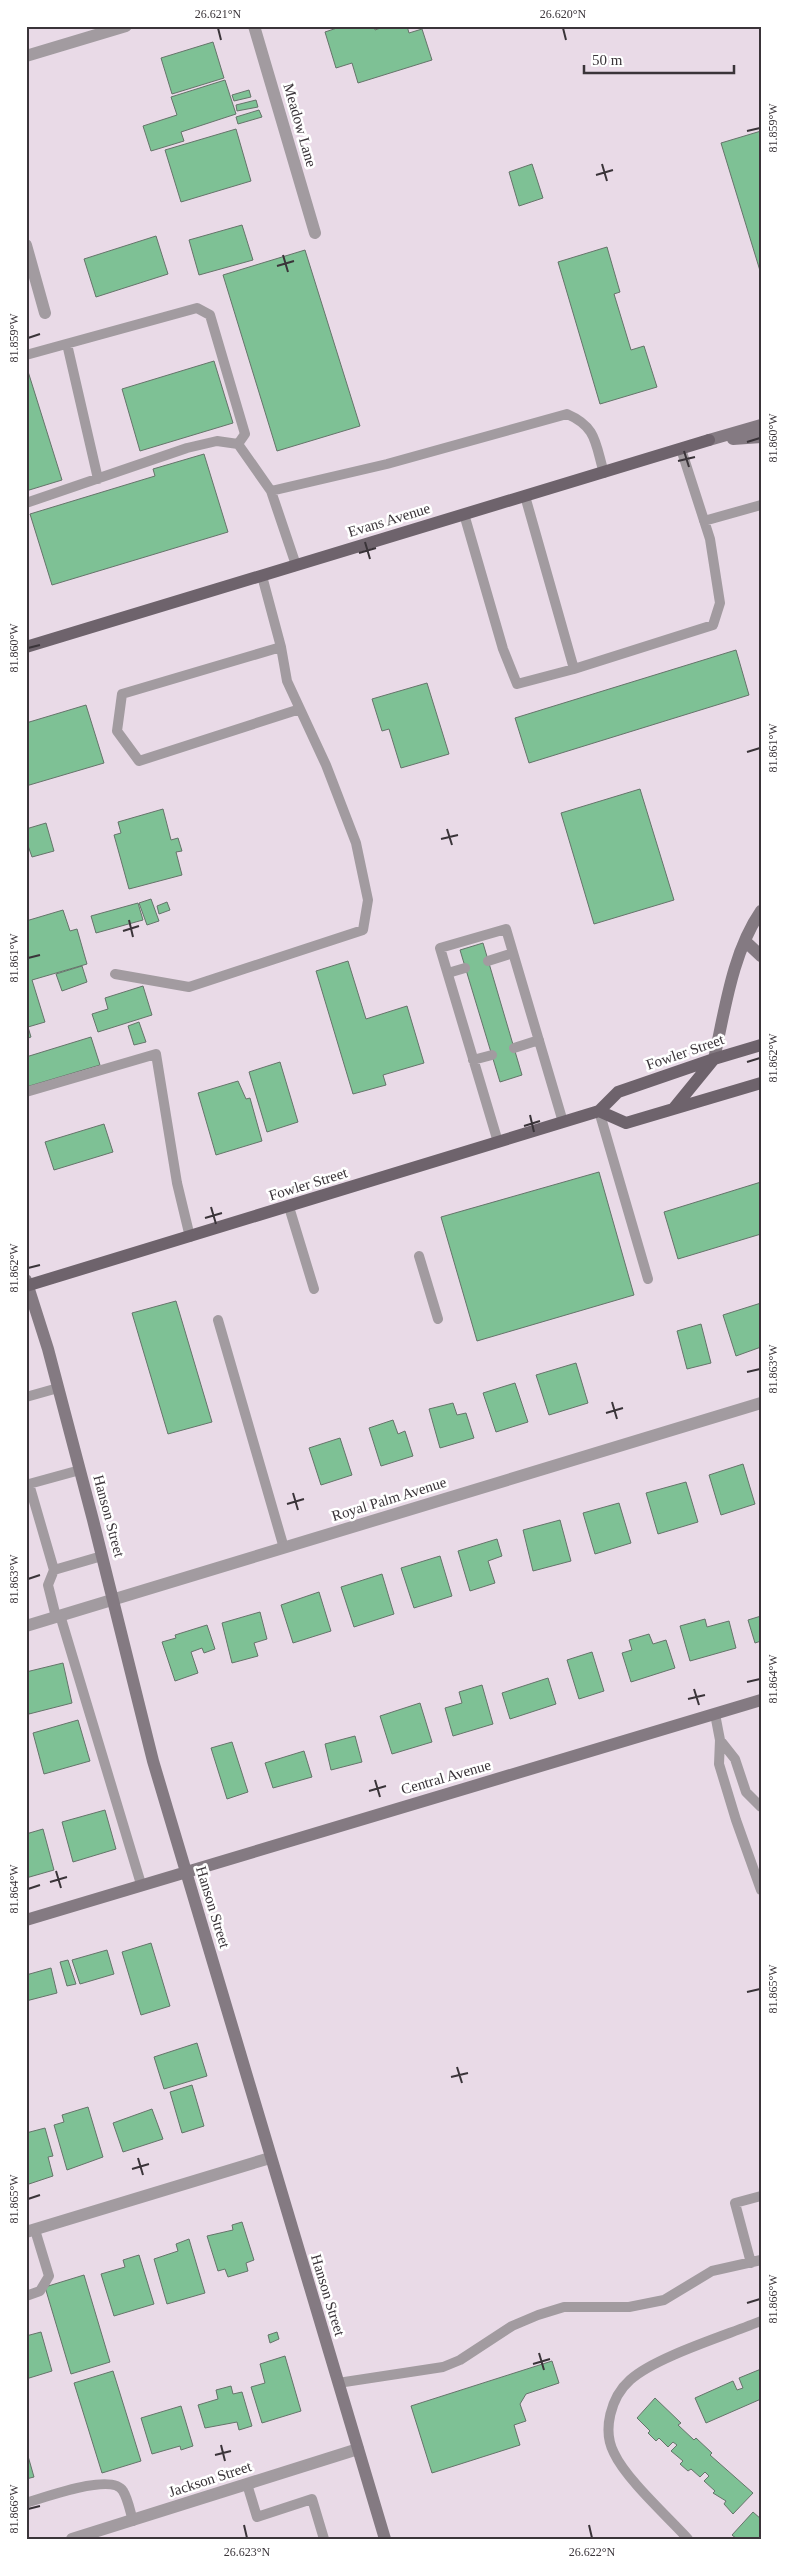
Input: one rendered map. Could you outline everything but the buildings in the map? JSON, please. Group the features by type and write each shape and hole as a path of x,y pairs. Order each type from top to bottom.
{"main road":[{"name":"Evans Avenue","path":"26,647 709,440"},
{"name":"Fowler Street","path":"27,1284 190,1237 599,1111 618,1092 761,1045"},
{"path":"674,1108 714,1059"},
{"path":"599,1111 626,1122 761,1083"}],"street":[{"path":"26,56 126,26"},
{"name":"Meadow Lane","path":"254,26 315,233"},
{"path":"26,245 45,312"},
{"name":"Evans Avenue","path":"709,440 761,425"},
{"path":"709,440 761,437"},
{"path":"714,1059 727,997 745,941 761,911"},
{"path":"745,941 761,956"},
{"name":"Hanson Street","path":"27,1284 80,1470 153,1761 385,2539"},
{"name":"Royal Palm Avenue","path":"26,1626 761,1403"},
{"name":"Central Avenue","path":"26,1920 141,1884 761,1700"},
{"path":"30,2231 270,2158"},
{"name":"Jackson Street","path":"72,2539 358,2449"}],"lane":[{"path":"26,355 197,308 210,315 245,434 238,444"},
{"path":"67,344 98,479"},
{"path":"271,491 387,464 567,414 584,422 592,433 604,472"},
{"path":"26,503 187,448 217,441 238,444 271,491 296,565"},
{"path":"464,514 503,649 518,684 574,669 713,626 720,603 710,540 680,449"},
{"path":"525,496 574,669"},
{"path":"704,521 761,505"},
{"path":"115,974 189,987 363,930 368,900 356,842 326,765 287,681 281,647 262,576"},
{"path":"281,647 122,694 117,731 139,761 300,709"},
{"path":"498,1142 440,948 506,929 563,1122"},
{"path":"488,961 513,953"},
{"path":"448,973 466,968"},
{"path":"514,1048 539,1040"},
{"path":"26,1092 156,1054 176,1182 190,1237"},
{"path":"473,1060 492,1055"},
{"path":"599,1111 648,1279"},
{"path":"289,1206 314,1289"},
{"path":"419,1256 438,1319"},
{"path":"218,1320 284,1548"},
{"path":"26,1397 58,1388"},
{"path":"80,1470 29,1484 54,1570 48,1584 141,1884"},
{"path":"54,1570 102,1556"},
{"path":"716,1714 720,1740 719,1764 736,1820 761,1890"},
{"path":"720,1740 736,1759 746,1792 761,1806"},
{"path":"338,2383 442,2366 460,2360 512,2326 538,2315 564,2307 629,2307 664,2300 712,2271 756,2262 735,2203 761,2196"},
{"path":"26,2296 40,2291 49,2276 30,2231"},
{"path":"688,2539 628,2473 613,2452 608,2437 611,2410 623,2387 637,2374 660,2361 761,2321"},
{"path":"26,2503 92,2484 117,2485 123,2490 133,2520"},
{"path":"247,2484 257,2517 312,2500 324,2539"}]}
